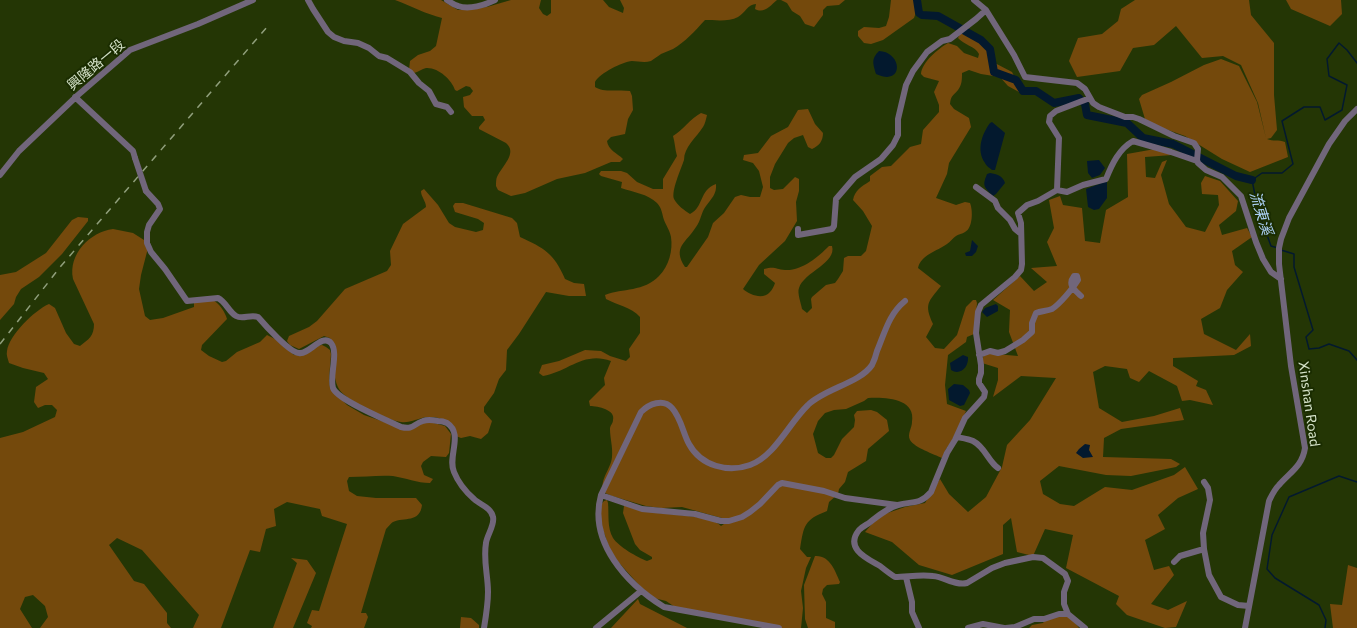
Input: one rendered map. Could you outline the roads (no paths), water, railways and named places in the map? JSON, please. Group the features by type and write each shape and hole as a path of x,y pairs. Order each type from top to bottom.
{"street":[{"name":"興隆路一段","path":"0,175 18,151 75,97 130,50 198,24 253,0"},
{"path":"308,0 312,9 328,32 334,37 358,43 370,48 379,56 387,58 410,72 419,83 429,91 436,104 447,107 451,112"},
{"path":"447,0 457,6 466,7 478,6 495,0"},
{"path":"974,0 986,10 1014,55 1025,77 1077,83 1099,107 1125,117 1139,119 1174,136 1191,141 1198,149 1197,161"},
{"path":"798,229 798,235 832,229 834,226 834,209 836,199 855,177 881,158 893,145 898,135 898,119 906,85 927,52 942,41 950,39 986,10"},
{"path":"75,97 133,151 146,191 158,204 160,209 149,225 147,232 148,247 187,301 218,298 235,316 241,318 253,316 258,317 278,338 299,354 306,352 323,340 327,340 331,343 334,351 332,387 336,393 362,409 401,427 408,429 414,427 422,421 429,420 444,422 450,426 454,432 453,472 464,488 474,499 486,507 493,516 493,522 486,544 485,561 488,594 484,628"},
{"path":"1057,190 1059,138 1049,122 1050,116 1056,111 1090,98"},
{"name":"Xinshan Road","path":"1245,628 1269,501 1280,484 1301,462 1304,456 1305,448 1291,366 1279,264 1279,248 1289,218 1330,144 1345,121 1357,108"},
{"path":"600,495 642,509 695,514 721,521 733,520 742,517 760,504 778,485 782,483 824,491 845,498 897,505 914,503 923,500 931,492 947,453 957,437 965,418 984,397 985,392 978,379 981,373 976,332 978,312 981,305 1015,277 1020,270 1022,264 1021,223 1018,213 1027,204 1038,202 1057,190 1067,192 1083,185 1106,179 1113,163 1126,145 1133,141 1197,161 1206,170 1222,178 1241,196 1263,259 1271,272 1281,280"},
{"path":"976,187 996,201 998,208 1021,234"},
{"path":"979,355 990,351 998,353 1005,351 1023,340 1032,332 1032,323 1036,313 1052,309 1072,288 1082,296"},
{"path":"779,628 664,607 641,591 620,570 608,552 603,541 598,515 600,495 641,412 646,406 654,403 664,403 672,408 689,445 696,454 714,466 726,469 738,469 760,461 768,454 808,405 820,396 864,374 872,365 894,311 905,301"},
{"path":"957,437 973,440 982,448 990,461 998,468"},
{"path":"1204,482 1208,488 1210,500 1204,533 1204,548 1209,575 1217,587 1221,597 1238,605 1249,606"},
{"path":"897,505 884,511 859,530 855,543 862,557 895,577 925,575 936,576 958,584 967,583 992,568 1005,563 1034,557 1043,558 1065,574 1068,581 1064,592 1064,604 1068,614 1084,628"},
{"path":"1174,562 1180,556 1204,548"},
{"path":"906,577 912,602 912,612 919,628"},
{"path":"596,628 641,591"},
{"path":"968,628 983,624 1005,628 1015,627 1034,619 1044,619 1059,614 1068,614"}],"water":[{"path":"879,51 887,53 893,57 896,62 896,73 892,76 885,77 876,74 873,61"},
{"path":"992,122 1005,133 995,170 992,170 987,166 981,153 981,142 985,132"},
{"path":"1099,160 1105,168 1100,175 1092,178 1088,173 1087,161"},
{"path":"990,173 999,176 1005,183 993,196 984,184 987,174"},
{"path":"1107,181 1107,198 1099,209 1094,210 1088,207 1086,189"},
{"path":"972,240 978,246 976,252 972,256 966,256 965,253 970,251"},
{"path":"996,304 998,306 998,311 987,317 982,312 985,308"},
{"path":"963,355 968,357 967,364 963,370 954,372 951,370 950,363"},
{"path":"954,384 963,385 969,390 970,393 964,405 960,406 949,400 948,389"},
{"path":"1085,444 1090,445 1089,450 1093,457 1083,458 1076,453"}],"waterway":[{"path":"917,0 919,13 922,15 938,16 981,40 990,49 994,72 1016,80 1023,91 1036,91 1054,103 1079,98 1085,104 1087,115 1127,123 1143,138 1173,144 1236,176 1252,180"},
{"name":"流東溪","path":"1278,248 1271,246 1258,210 1252,180 1262,173 1282,173 1293,164 1282,121 1304,107 1320,107 1325,120 1342,110 1347,85 1329,76 1327,59 1339,43 1347,50 1357,63"},
{"name":"流東溪","path":"1281,250 1294,254 1294,267 1313,330 1306,337 1309,349 1319,348 1329,344 1349,351 1357,360"},
{"name":"流東溪","path":"1325,628 1326,620 1319,605 1275,578 1267,569 1272,535 1289,497 1339,476 1357,482"}],"railway":[{"path":"0,344 61,266 267,27"}]}
